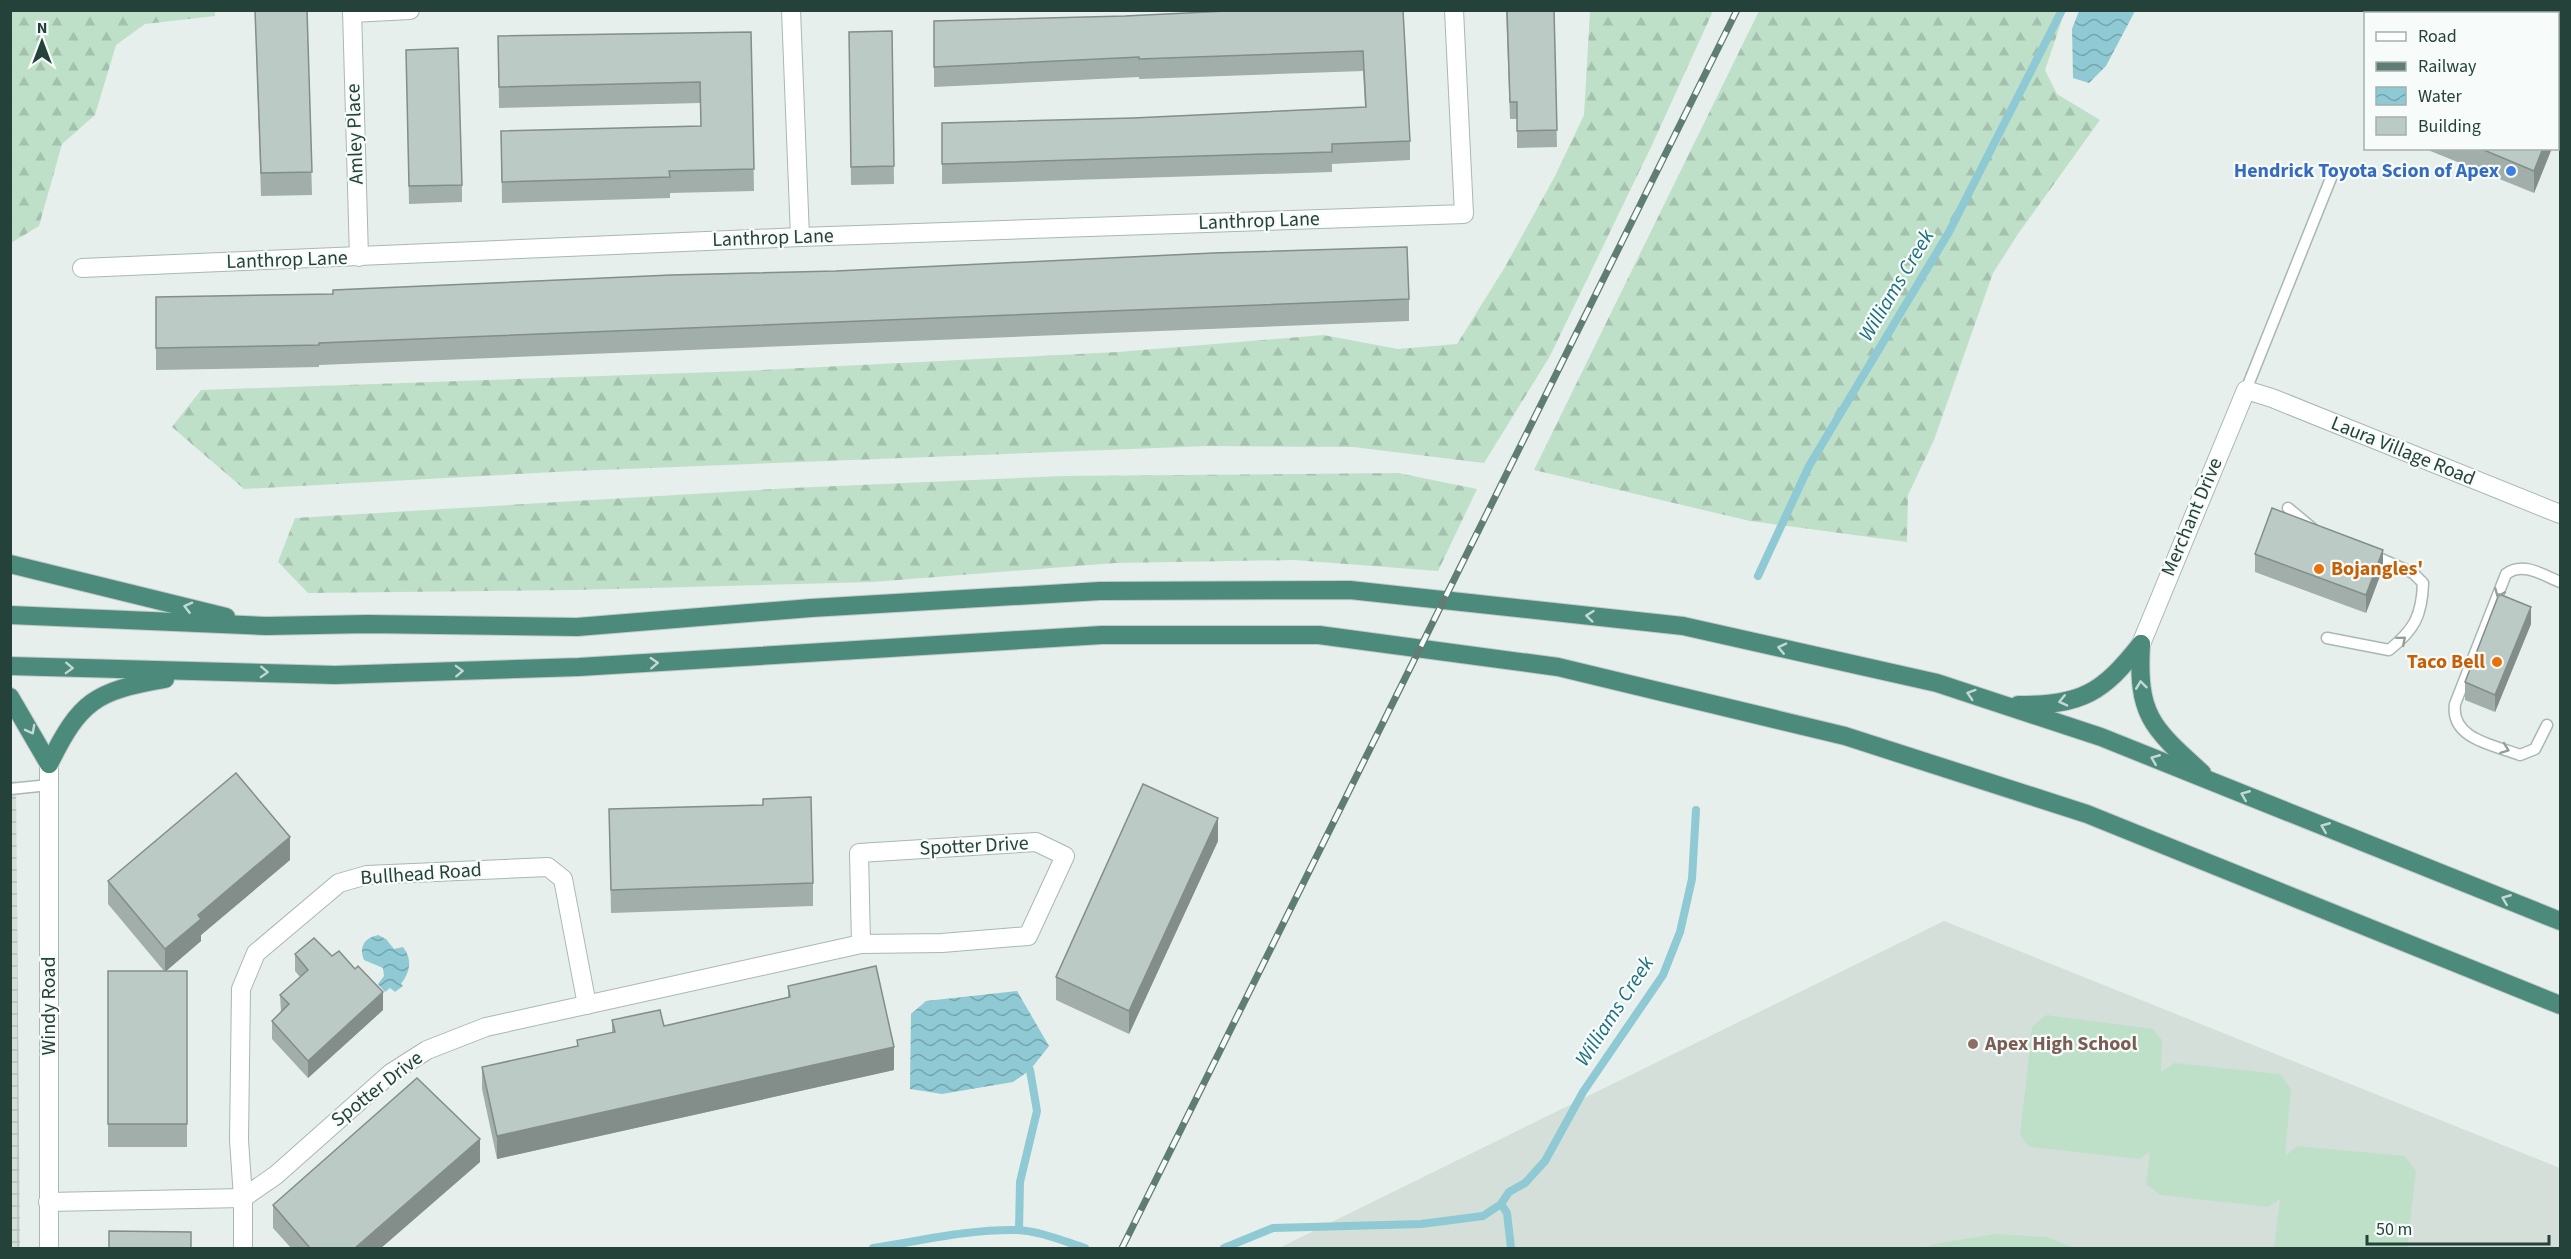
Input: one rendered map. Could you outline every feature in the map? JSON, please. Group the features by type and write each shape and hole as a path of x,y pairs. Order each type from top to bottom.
{"highway":[{"path":"10,564 266,626"},
{"path":"10,615 266,626 577,627 811,608 1100,591 1350,590 1683,626 1937,683 2101,737 2560,921"},
{"path":"10,666 335,675 567,668 1102,635 1319,634 1558,667 1613,683 1845,736 2087,814 2560,1005"},
{"path":"2004,705 2054,704 2086,695 2115,676 2141,644"},
{"path":"2141,644 2141,690 2144,706 2152,724 2162,737 2210,780"},
{"path":"49,764 75,717 102,695 142,683 205,672"},
{"path":"10,697 49,764"}],"street":[{"path":"352,12 410,10"},
{"path":"791,10 800,237"},
{"name":"Lanthrop Lane","path":"82,268 800,237 1464,214 1454,10"},
{"name":"Amley Place","path":"352,12 359,257"},
{"name":"Laura Village Road","path":"2246,390 2272,398 2560,514"},
{"name":"Merchant Drive","path":"2141,644 2246,390"},
{"name":"Windy Road","path":"49,764 49,1248"},
{"name":"Spotter Drive","path":"243,1198 276,1175 391,1073 427,1050 486,1027 861,944 942,943 1028,936 1065,856 1036,842 859,853 861,944"},
{"name":"Bullhead Road","path":"243,1248 243,1198 238,1140 241,989 256,953 339,883 367,875 548,867 563,879 587,1005"},
{"path":"48,1202 243,1198"}],"lane":[{"path":"2246,390 2331,178"},
{"path":"2288,508 2323,533"},
{"path":"2327,638 2389,650 2409,634 2422,602 2423,583 2413,573 2363,551"},
{"path":"2547,725 2535,748 2520,755 2471,737 2457,725 2453,715 2455,704 2506,574 2515,568 2525,568 2560,582"},
{"path":"10,789 49,785"}],"shaded area":[{"path":"10,781 16,781 20,1248 10,1248"},
{"name":"Apex High School","path":"1944,921 2560,1168 2560,1248 1279,1248"}],"green space":[{"path":"11,11 215,11 215,16 145,24 116,45 95,115 62,144 39,226 11,243"},
{"path":"1590,11 1713,11 1652,145 1550,356 1484,463 1353,447 1208,446 574,471 244,489 172,427 201,390 744,371 1118,352 1323,335 1398,349 1457,344 1505,267 1555,176 1584,115"},
{"path":"1759,11 2065,11 2045,70 2057,94 2100,120 2018,234 1993,273 1934,440 1908,495 1907,542 1750,521 1534,470"},
{"path":"1398,473 1477,489 1438,571 1294,560 1115,563 872,582 574,590 308,593 278,562 295,518 791,488 1063,476"},
{"path":"2046,1015 2153,1029 2162,1040 2161,1072 2174,1063 2280,1074 2291,1089 2285,1156 2297,1146 2405,1156 2416,1171 2407,1248 2274,1248 2280,1199 2268,1207 2160,1195 2146,1184 2150,1152 2139,1159 2029,1147 2020,1135 2032,1027"},
{"path":"1995,1234 2047,1237 2074,1248 1924,1248 1939,1243"}],"water":[{"path":"2079,11 2135,11 2106,66 2089,83 2073,78 2072,29"},
{"path":"378,935 386,939 394,949 403,947 408,957 409,966 407,975 401,984 403,986 395,992 390,988 385,992 378,984 384,976 383,968 364,960 362,951 364,944 373,936"},
{"path":"1017,991 1049,1046 1030,1070 1013,1082 942,1094 910,1089 911,1014 926,1001"}],"building":[{"path":"255,10 307,10 312,172 261,173"},
{"path":"1248,10 1403,10 1410,141 1332,144 1332,152 942,164 942,123 1133,118 1366,107 1363,51 1139,59 1139,57 934,67 934,21"},
{"path":"1507,10 1554,10 1557,130 1517,131 1517,102 1510,102"},
{"path":"2404,10 2560,10 2559,109 2559,12 2403,12"},
{"path":"892,31 894,166 851,167 849,32"},
{"path":"751,32 754,169 669,171 670,177 502,182 501,131 701,126 700,82 499,87 498,36"},
{"path":"458,48 462,185 409,186 406,50"},
{"path":"2484,150 2542,150 2534,171"},
{"path":"1407,247 1409,299 319,343 319,345 156,348 156,297 333,294 333,290 671,275 836,271 1213,253"},
{"name":"Bojangles'","path":"2272,508 2383,550 2366,595 2255,554"},
{"name":"Taco Bell","path":"2499,594 2531,607 2495,695 2465,682"},
{"path":"236,773 290,837 198,915 201,919 165,949 108,881"},
{"path":"1143,784 1218,818 1129,1011 1056,977"},
{"path":"811,797 813,883 611,890 609,809 763,805 763,799"},
{"path":"314,938 332,956 339,951 355,969 358,966 383,992 308,1061 272,1021 289,1004 280,995 308,970 295,954"},
{"path":"876,966 894,1047 497,1136 482,1067 578,1046 577,1040 615,1032 612,1020 660,1010 664,1026 790,997 788,986"},
{"path":"108,971 187,971 187,1124 108,1124"},
{"path":"417,1078 480,1139 355,1248 310,1248 273,1205"},
{"path":"109,1231 191,1232 191,1248 109,1248"}],"waterway":[{"name":"Williams Creek","path":"1758,576 1809,466 1949,232 2062,10"},
{"name":"Williams Creek","path":"1224,1248 1273,1228 1421,1224 1483,1216 1501,1204 1509,1192 1525,1183 1545,1161 1583,1092 1663,975 1680,932 1692,879 1696,810"},
{"path":"1019,1230 1020,1182 1037,1111 1030,1070"},
{"name":"Williams Creek","path":"1501,1204 1507,1213 1511,1248"},
{"path":"873,1248 963,1233 999,1230 1043,1234 1085,1248"}],"railway":[{"path":"1122,1248 1737,10"}],"place":[{"name":"Hendrick Toyota Scion of Apex","path":"2511,171"},
{"name":"Bojangles'","path":"2319,569"},
{"name":"Taco Bell","path":"2497,662"},
{"name":"Apex High School","path":"1973,1044"}]}
